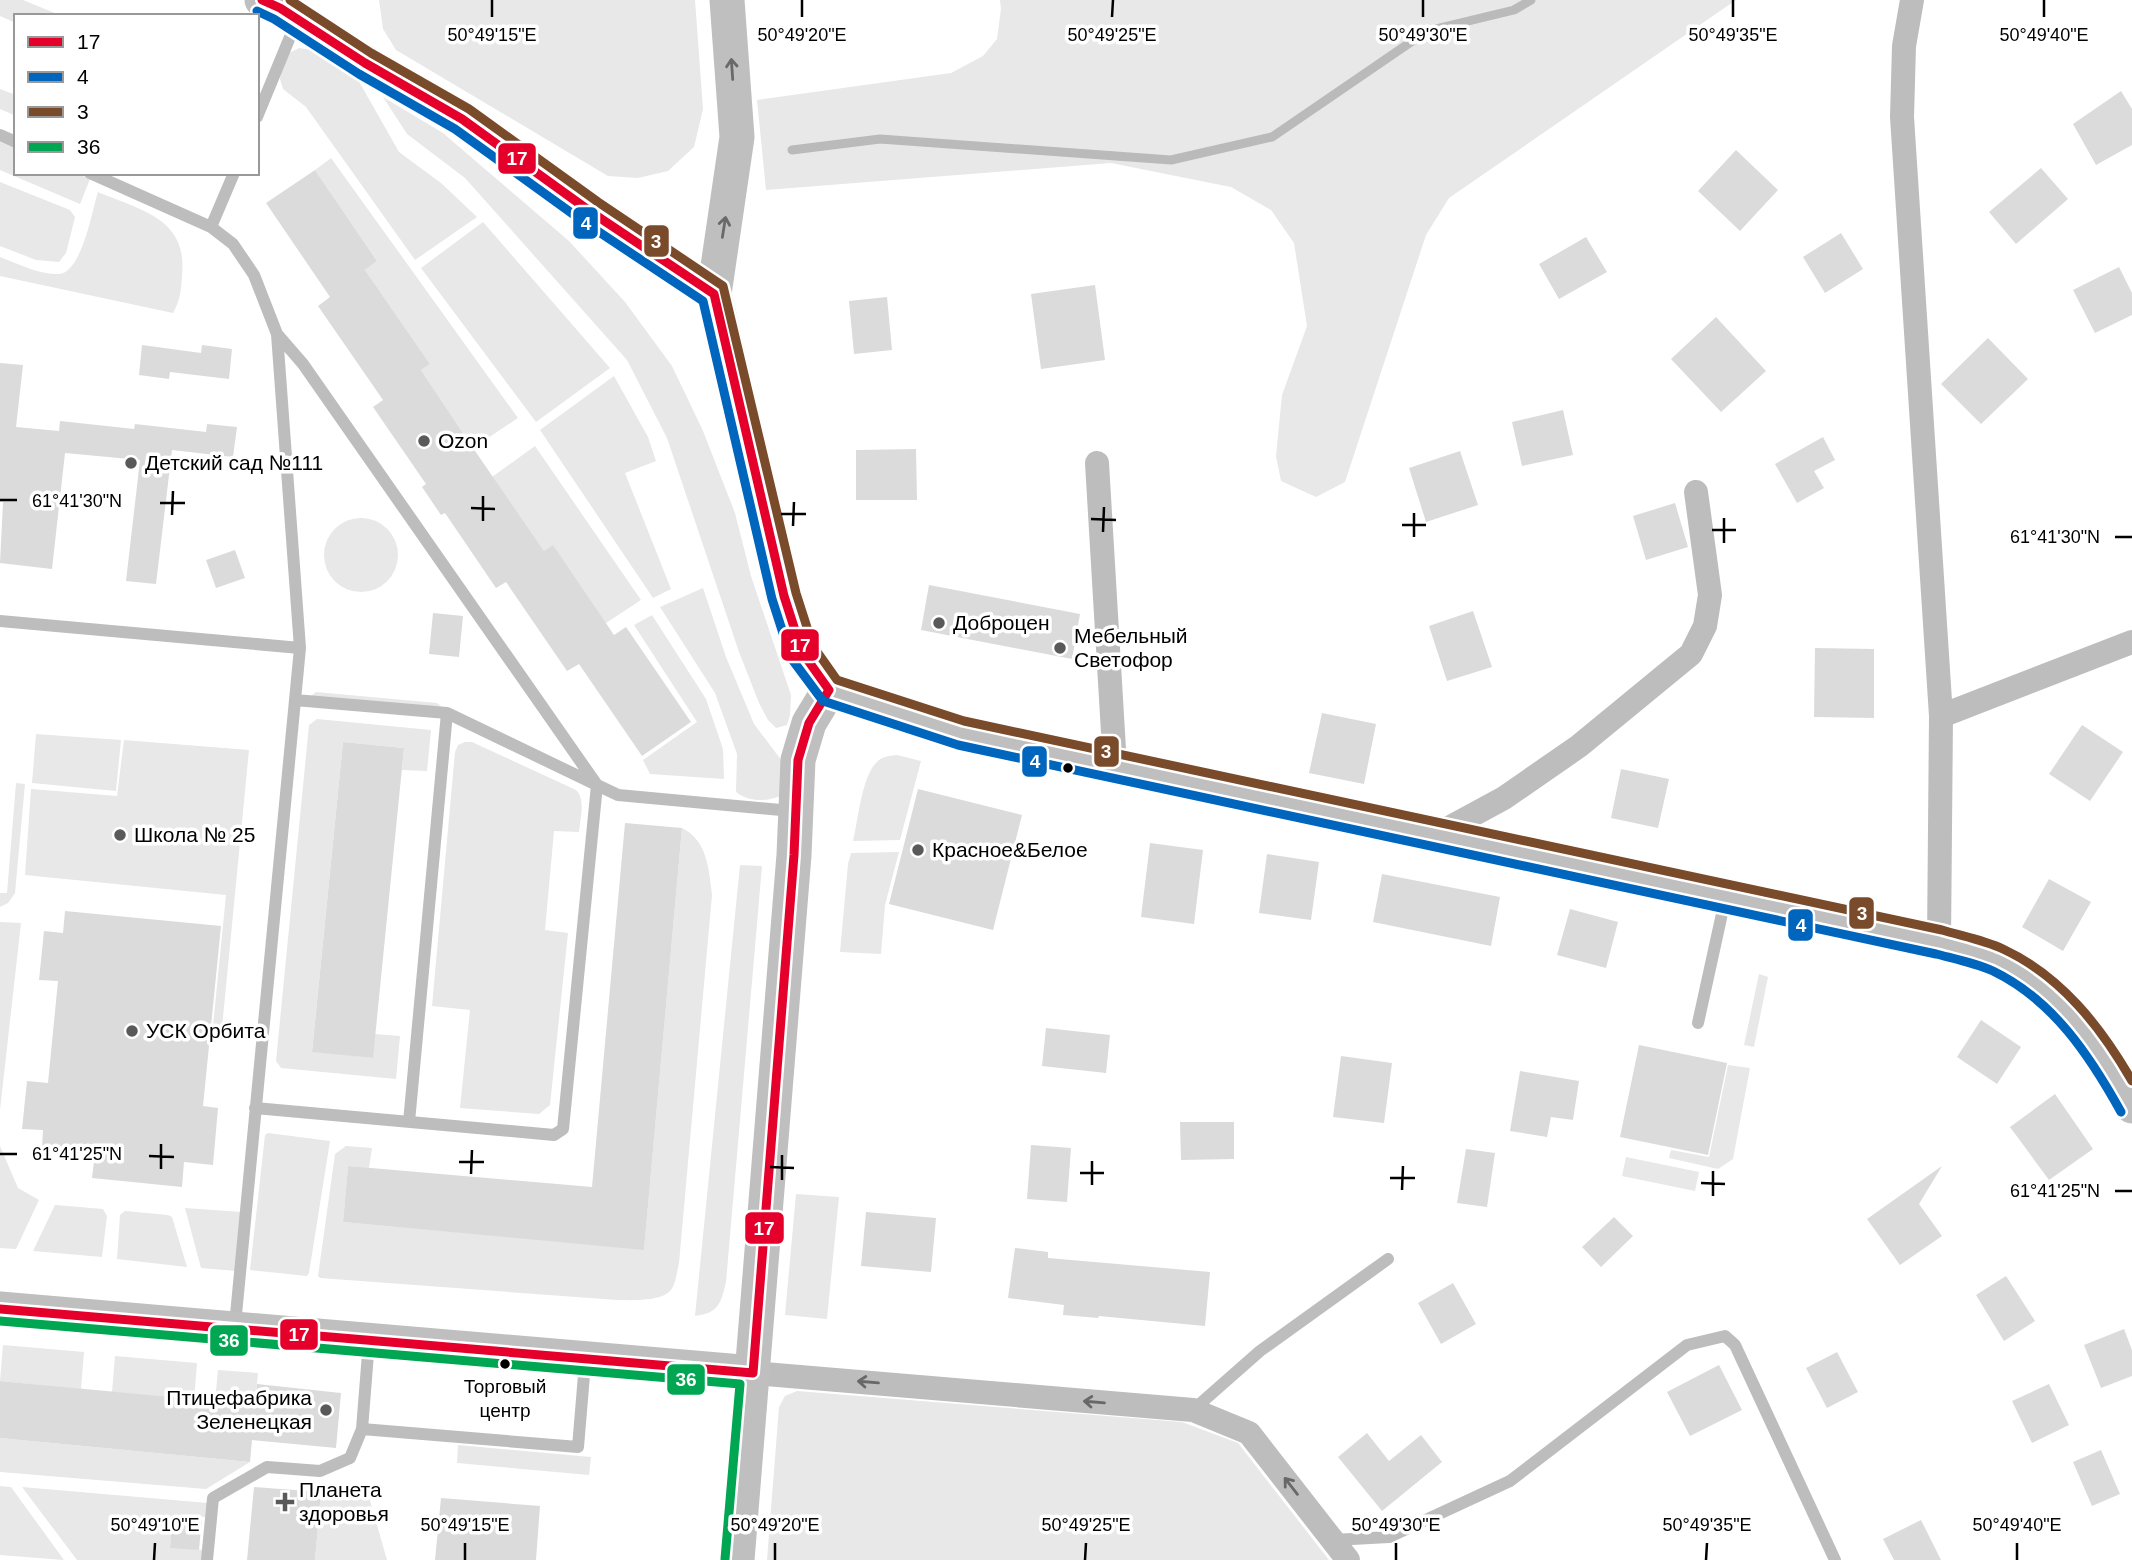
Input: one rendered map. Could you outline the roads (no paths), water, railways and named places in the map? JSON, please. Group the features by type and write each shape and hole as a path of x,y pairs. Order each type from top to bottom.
{"street":[{"path":"262,0 304,10 365,63 462,119 591,212 714,294"},
{"path":"727,0 737,137 714,294 783,596 802,652 829,690 961,733 1939,942 1975,952 2008,965 2036,983 2062,1005 2087,1032 2132,1106"},
{"path":"1912,0 1904,46 1902,117 1941,716 1939,942"},
{"path":"1097,463 1115,766"},
{"path":"1434,836 1504,798 1579,746 1692,654 1705,626 1710,595 1696,492"},
{"path":"1941,716 2132,642"},
{"path":"737,1560 798,760 809,723 829,690"},
{"path":"0,1309 1193,1410 1250,1433 1348,1560"}],"lane":[{"path":"259,112 304,10"},
{"path":"94,175 211,227 233,244 254,275 277,334 300,648 235,1329"},
{"path":"211,227 233,175"},
{"path":"255,1108 554,1135 563,1129 597,785 303,364 277,334"},
{"path":"0,621 300,648"},
{"path":"295,699 447,713 618,794 796,811"},
{"path":"409,1122 447,713"},
{"path":"1698,1023 1726,896"},
{"path":"1193,1410 1260,1351 1388,1259"},
{"path":"1333,1540 1389,1537 1510,1481 1687,1345 1724,1336 1735,1345 1835,1560"},
{"path":"207,1560 213,1498 268,1467 320,1471 350,1458 362,1429 369,1341"},
{"path":"362,1429 578,1447 586,1359"}],"waterway":[{"path":"792,150 880,139 1171,160 1272,137 1427,31 1514,10 1531,0"}],"place":[{"name":"Ozon","path":"424,441"},
{"name":"Детский сад №111","path":"131,463"},
{"name":"Доброцен","path":"939,623"},
{"name":"Мебельный Светофор","path":"1060,648"},
{"name":"Школа № 25","path":"120,835"},
{"name":"Красное&Белое","path":"918,850"},
{"name":"УСК Орбита","path":"132,1031"},
{"name":"Торговый центр","path":"505,1364"},
{"name":"Птицефабрика Зеленецкая","path":"326,1410"},
{"name":"Планета здоровья","path":"285,1502"}]}
